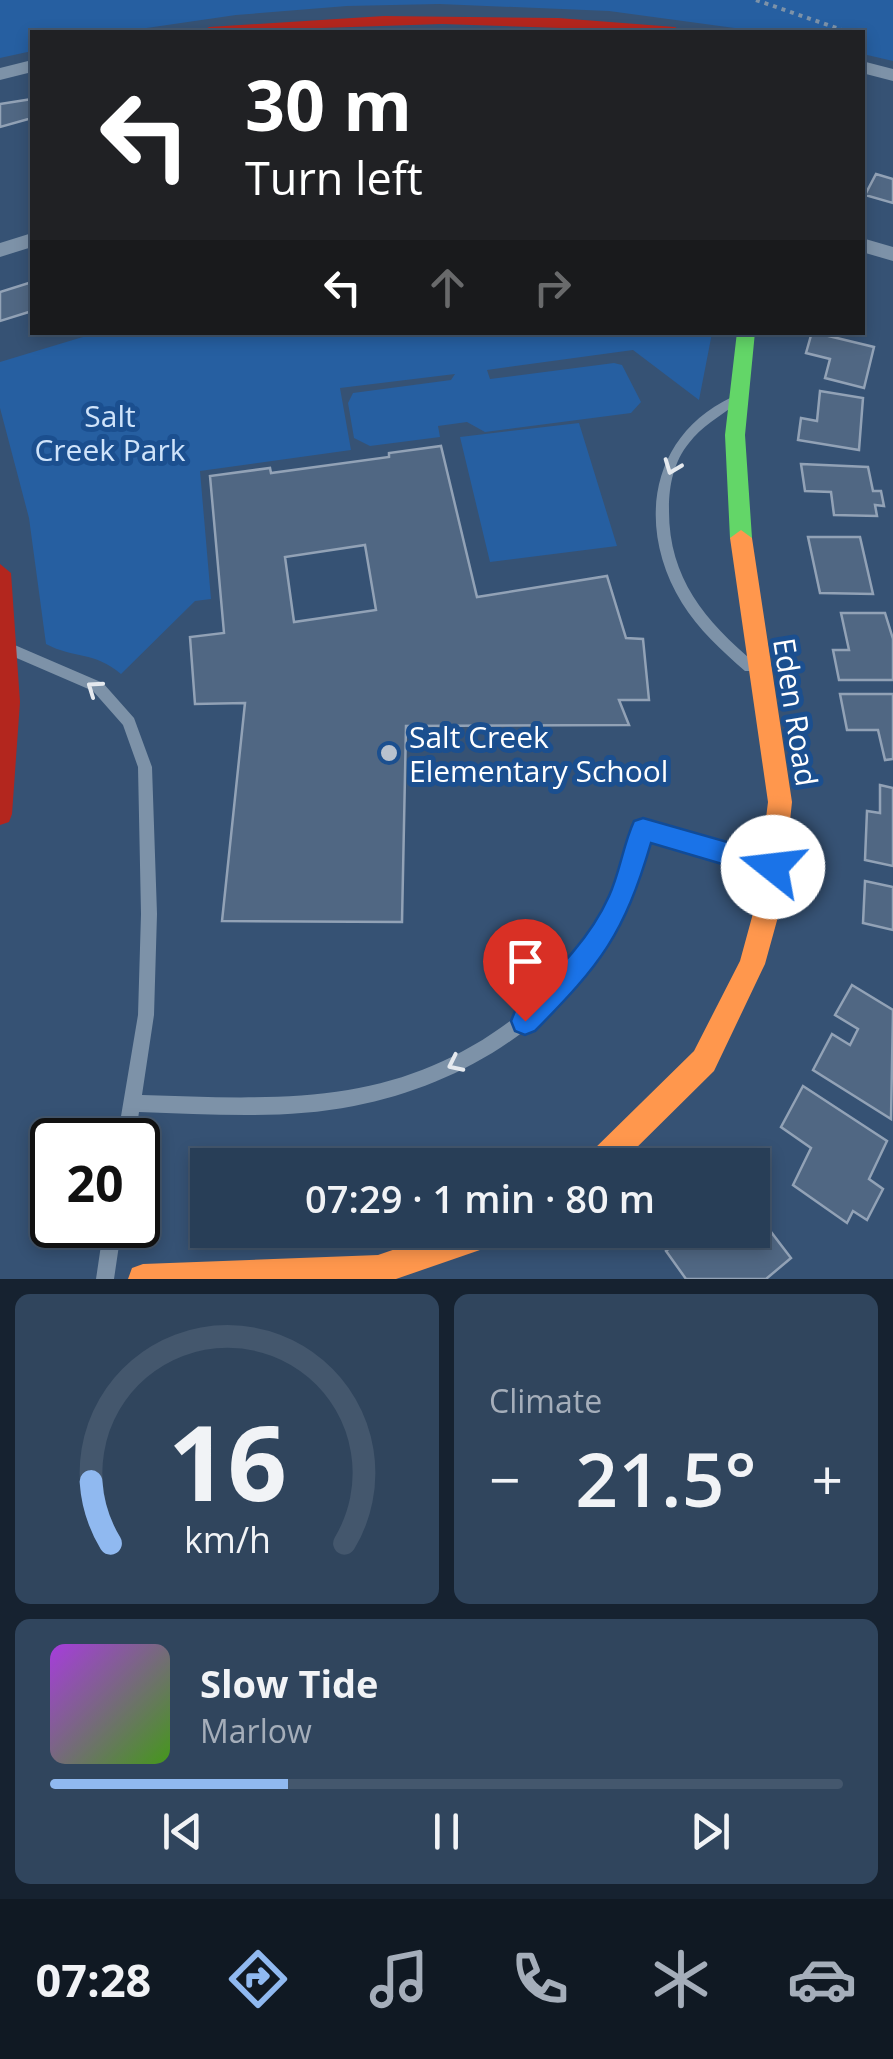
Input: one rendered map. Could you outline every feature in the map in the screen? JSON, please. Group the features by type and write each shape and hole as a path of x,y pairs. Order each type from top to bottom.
{"street":[{"path":"230,30 381,16 588,21 659,30"},
{"path":"0,74 30,66"},
{"path":"0,250 30,241"},
{"path":"865,246 893,254"},
{"name":"Eden Road","path":"615,1148 704,1061 752,964 768,906 780,802 732,480 736,397 746,335"},
{"path":"0,573 8,702 0,814"},
{"path":"143,1279 378,1270 442,1248"}],"lane":[{"path":"736,397 684,440 667,472 662,511 668,552 685,597 718,640 760,676"},
{"path":"5,647 98,686 130,722 145,767 149,914 146,1014 130,1118"},
{"path":"132,1103 224,1106 350,1098 408,1084 462,1062 525,1021 582,964 622,898 643,830 773,867"},
{"path":"105,1279 110,1248"}],"path":[{"path":"756,0 842,30"}],"green space":[{"path":"0,0 893,0 893,61 865,54 865,30 749,30 609,11 439,4 236,15 133,30 30,30 30,51 0,58"},
{"name":"Salt Creek Park","path":"89,335 712,335 699,400 633,350 487,370 490,379 622,365 641,402 631,413 485,432 467,422 438,426 440,437 370,446 354,438 348,403 353,393 451,380 455,374 340,388 351,450 200,471 211,599 195,601 121,674 93,658 46,644 29,518 0,408 0,362"},
{"path":"579,423 617,546 490,562 460,437"}],"building":[{"path":"30,99 30,119 0,127 0,104"},
{"path":"876,174 893,179 893,203 865,195"},
{"path":"30,283 30,312 0,321 0,292"},
{"path":"811,335 874,347 864,388 825,378 830,359 806,353"},
{"path":"820,391 863,398 859,450 798,440 801,418 817,421"},
{"path":"441,446 477,597 607,576 626,638 643,639 649,700 619,700 629,725 406,726 402,922 222,921 245,703 195,704 190,637 224,633 210,476 270,468 271,473 389,457 389,453","holes":["365,545 376,610 294,622 285,557"]},
{"path":"801,464 868,467 873,491 881,491 884,506 875,505 877,516 834,515 831,492 805,491"},
{"path":"808,537 860,537 873,594 820,593"},
{"path":"841,613 885,613 893,639 893,680 839,680 833,650 849,650"},
{"path":"840,694 893,694 893,759 885,760 878,730 847,730"},
{"path":"880,785 893,788 893,866 865,860 867,811 880,813"},
{"path":"865,881 893,887 893,930 863,923"},
{"path":"852,985 893,1010 891,1119 813,1070 832,1034 850,1045 858,1029 835,1015"},
{"path":"803,1086 887,1141 869,1179 883,1189 867,1220 853,1211 847,1223 793,1185 811,1148 781,1127"},
{"path":"770,1231 791,1258 766,1279 686,1279 666,1251 770,1248"}],"traffic: fast":[{"path":"741,538 735,435 746,335"}],"traffic: slow":[{"path":"615,1148 704,1061 752,964 768,906 780,802 741,538"},
{"path":"143,1279 378,1270 442,1248"}],"traffic: jam":[{"path":"235,30 442,20 652,30"},
{"path":"0,573 8,702 0,814"}],"place":[{"name":"Salt Creek Elementary School","path":"389,753"}],"route":[{"path":"525,1021 582,964 604,931 622,898 643,830 773,867"}]}
